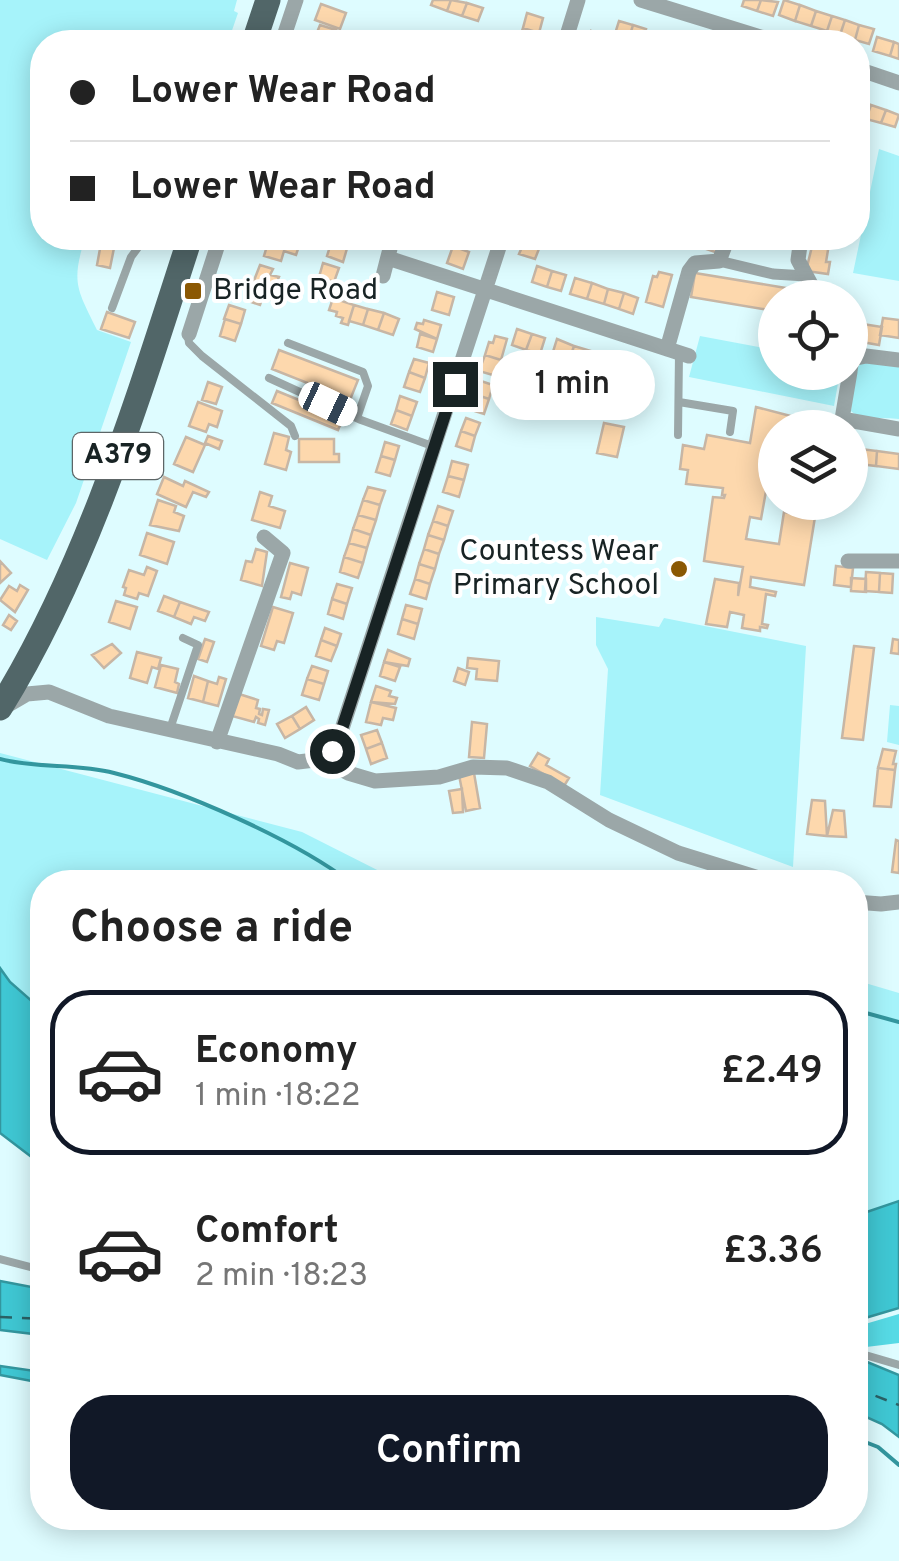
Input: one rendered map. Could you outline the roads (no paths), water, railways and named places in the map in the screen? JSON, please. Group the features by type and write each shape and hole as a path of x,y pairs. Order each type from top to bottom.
{"main road":[{"path":"258,30 268,0"},
{"name":"A379","path":"0,709 11,667 36,643 120,452 186,250"}],"street":[{"path":"286,30 296,0"},
{"path":"569,30 578,0"},
{"path":"641,0 738,30"},
{"path":"870,74 899,83"},
{"path":"189,334 216,250"},
{"path":"383,276 390,250"},
{"path":"392,250 484,290 678,353 689,271 695,264 719,261 773,274 806,276"},
{"path":"36,643 40,682 49,692 109,716 278,754 298,762 323,758 332,751 436,447 498,250"},
{"path":"719,261 723,250"},
{"path":"799,250 798,260 808,280"},
{"path":"868,356 899,360"},
{"path":"846,390 842,419 899,429"},
{"path":"217,742 288,555 264,537"},
{"path":"848,561 899,561"},
{"path":"0,709 27,694 49,692"},
{"path":"323,758 348,774 375,781 439,777 473,768 508,768 548,782 609,820 678,853 733,870"},
{"path":"868,903 899,902"}],"lane":[{"path":"112,308 136,250"},
{"path":"189,334 189,343 202,356 291,426 294,436"},
{"path":"288,343 362,372 368,386 357,418"},
{"path":"678,353 678,435"},
{"path":"270,378 357,418 436,447"},
{"path":"679,402 733,411 730,432"},
{"path":"170,730 198,644 183,638"},
{"path":"0,1260 30,1267"},
{"path":"868,1356 899,1365"}],"waterway":[{"path":"0,759 100,770 172,791 237,818 333,870"},
{"path":"868,1014 899,1022"},
{"path":"868,1443 899,1465"}],"place":[{"name":"Bridge Road","path":"193,291"},
{"name":"Countess Wear Primary School","path":"679,569"}]}
